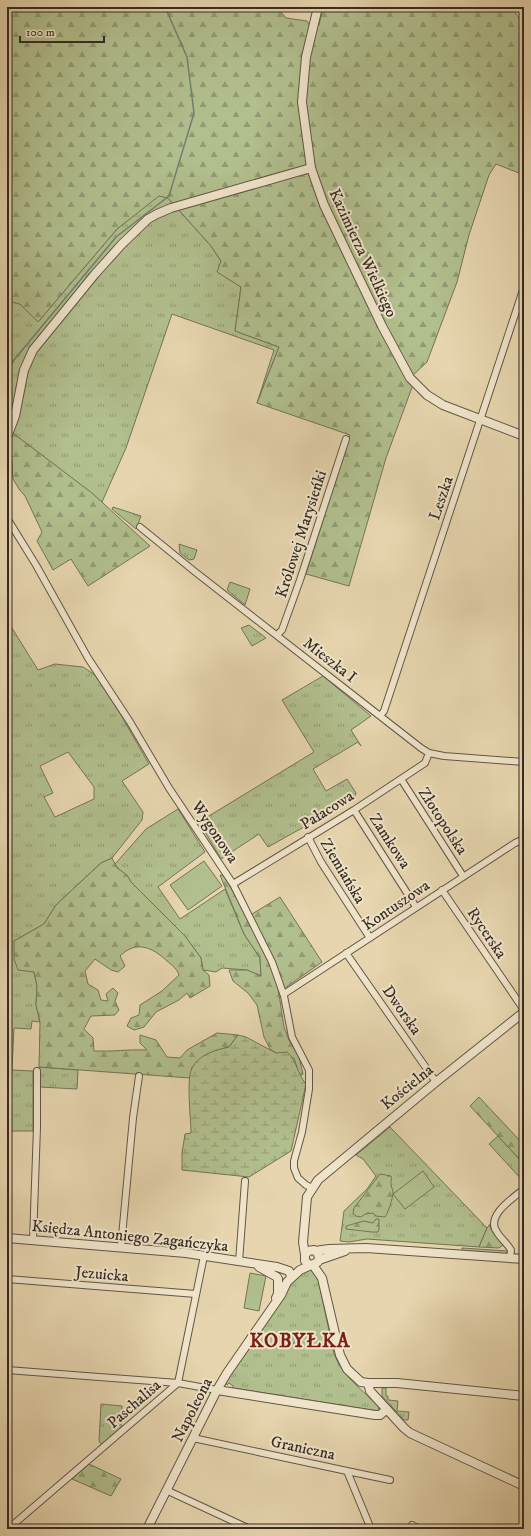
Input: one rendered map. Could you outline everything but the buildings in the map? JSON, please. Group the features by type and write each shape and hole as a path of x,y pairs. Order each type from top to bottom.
{"street":[{"name":"Kazimierza Wielkiego","path":"318,7 306,57 302,102 310,168 324,205 382,326 410,378 427,395 443,405 524,436"},
{"path":"7,437 15,416 25,365 32,350 102,266 143,223 157,214 171,208 310,168"},
{"name":"Leszka","path":"380,716 384,711 524,287"},
{"name":"Królowej Marysieńki","path":"278,636 282,630 298,588 346,439"},
{"name":"Wygonowa","path":"7,518 36,565 88,658 130,722 169,788 233,884 272,962 284,994 292,1037 309,1070 309,1089 302,1132 294,1161 296,1174 309,1186"},
{"name":"Mieszka I","path":"140,527 194,571 429,753 444,756 524,762"},
{"name":"Pałacowa","path":"233,884 354,810 425,763 429,753"},
{"name":"Złotopolska","path":"401,779 463,876"},
{"name":"Zamkowa","path":"354,810 416,907"},
{"name":"Ziemiańska","path":"308,837 321,862 370,938"},
{"name":"Kontuszowa","path":"284,994 463,876 515,843 524,839"},
{"name":"Rycerska","path":"442,890 524,1011"},
{"name":"Dworska","path":"346,953 436,1082"},
{"name":"Kościelna","path":"305,1256 303,1242 309,1186 524,1011"},
{"path":"33,1240 37,1071"},
{"path":"121,1247 133,1118 139,1076"},
{"path":"239,1262 246,1181"},
{"path":"309,1186 308,1242 319,1256 315,1263"},
{"path":"510,1258 510,1250 497,1232 494,1222 498,1212 524,1189"},
{"name":"Księdza Antoniego Zagańczyka","path":"7,1238 121,1247 204,1256 272,1266 284,1270"},
{"path":"356,1248 300,1270 289,1280 282,1283 277,1278 278,1273 297,1266 308,1251 314,1250 356,1248 524,1259"},
{"name":"Paschalisa","path":"8,1529 178,1383 204,1256"},
{"path":"305,1256 305,1261 315,1263 322,1272 336,1342 343,1363 347,1369 361,1382 368,1384 397,1383 524,1396"},
{"name":"Księdza Antoniego Zagańczyka","path":"251,1264 265,1269 277,1278"},
{"path":"284,1270 290,1273 289,1280"},
{"name":"Napoleona","path":"271,1309 278,1294 277,1278"},
{"name":"Jezuicka","path":"7,1279 196,1294"},
{"name":"Napoleona","path":"147,1529 217,1390 281,1295 289,1280"},
{"path":"7,1370 178,1383 375,1415 380,1415 387,1409"},
{"path":"368,1384 370,1391 410,1433 524,1486"},
{"name":"Graniczna","path":"193,1438 347,1471 371,1529"},
{"path":"347,1471 390,1480"},
{"path":"166,1490 250,1529"},
{"path":"412,1525 420,1529"}],"green space":[{"path":"7,7 277,7 286,18 307,21 312,31 319,25 323,7 359,7 363,11 369,7 511,7 524,25 524,175 496,164 489,175 469,235 457,282 427,362 410,378 414,382 386,458 349,586 306,574 350,435 257,403 279,347 235,331 241,287 217,272 221,261 211,246 168,198 159,196 117,229 38,322 20,304 7,301"},
{"path":"159,195 168,198 211,246 221,261 218,272 241,287 235,331 279,347 257,403 274,350 172,314 126,448 102,502 14,434 9,425 11,403 9,373 7,371 7,301 20,304 38,322 117,229"},
{"path":"7,372 9,373 11,403 9,425 14,434 92,493 150,546 88,586 71,559 53,570 37,541 42,532 25,496 13,479 11,450 7,451"},
{"path":"113,507 141,516 136,529 112,509"},
{"path":"179,544 197,550 194,559 189,560 180,553"},
{"path":"230,582 250,589 245,605 227,590"},
{"path":"7,620 38,670 55,664 83,667 95,675 121,715 149,764 122,781 143,812 142,820 112,858 101,863 56,905 44,924 14,941 34,972 37,986 36,1005 40,1022 32,1021 31,1029 14,1028 12,1070 33,1071 33,1131 7,1131","holes":["68,752 94,787 94,799 55,817 44,797 53,793 40,766"]},
{"path":"249,625 266,638 252,646 241,628"},
{"path":"323,676 371,716 351,730 361,746 358,742 313,769 326,791 347,779 356,793 354,799 268,847 259,834 221,859 199,822 314,752 282,700"},
{"path":"178,809 205,852 158,887 180,919 225,889 244,934 260,958 261,976 247,970 222,968 216,972 203,970 201,958 185,936 115,864 146,829"},
{"path":"112,858 117,868 127,875 131,882 185,936 201,958 203,970 209,975 210,986 190,998 187,993 179,1000 156,1012 144,1027 134,1030 127,1026 131,1018 139,1015 140,1005 162,991 179,975 178,973 174,967 156,952 144,947 132,948 120,956 125,966 118,972 111,970 95,959 85,971 88,984 98,990 101,1000 108,1001 106,994 113,988 118,993 115,1001 119,1010 115,1015 91,1016 84,1029 93,1038 94,1051 147,1050 140,1043 140,1035 156,1040 167,1057 180,1058 187,1050 217,1033 238,1035 229,1047 214,1051 192,1067 190,1078 39,1067 40,1022 36,1005 37,986 34,972 18,970 14,959 14,941 44,924 56,905 101,863"},
{"path":"204,861 222,886 188,910 170,885"},
{"path":"220,875 224,876 237,899 252,914 280,897 322,962 285,988 278,988 284,1027 289,1040 299,1057 303,1074 300,1076 294,1058 276,1053 270,1049 264,1037 257,1005 248,993 233,981 229,970 247,970 261,976 260,958 244,934"},
{"path":"238,1035 246,1037 276,1053 287,1052 293,1059 306,1084 291,1151 249,1177 182,1170 182,1153 185,1134 191,1133 189,1081 192,1068 203,1056 213,1051 229,1047"},
{"path":"39,1067 78,1070 77,1089 40,1087"},
{"path":"479,1097 524,1145 524,1164 470,1106"},
{"path":"390,1127 487,1228 479,1247 367,1239 349,1242 340,1241 344,1211 367,1189 376,1176 363,1159 356,1155"},
{"path":"498,1136 524,1164 523,1181 489,1144"},
{"path":"423,1171 434,1187 405,1209 393,1194"},
{"path":"380,1174 391,1176 393,1191 390,1205 385,1217 376,1216 373,1213 365,1214 361,1217 356,1216 353,1213 354,1208"},
{"path":"376,1219 379,1219 378,1232 346,1229 346,1226 364,1221 373,1223"},
{"path":"490,1224 491,1229 503,1245 499,1248 479,1247"},
{"path":"462,1248 508,1251 504,1255 462,1252"},
{"path":"309,1268 317,1274 334,1354 348,1376 379,1407 378,1411 233,1388 233,1386 229,1383 227,1385 226,1382 287,1287 292,1283 297,1274"},
{"path":"250,1273 266,1276 259,1311 244,1308"},
{"path":"382,1388 386,1388 386,1396 388,1396 388,1400 398,1401 397,1411 409,1412 408,1420 404,1420 382,1396"},
{"path":"101,1404 122,1406 121,1428 102,1445 99,1441"},
{"path":"89,1464 121,1479 111,1496 72,1479"}],"shaded area":[{"path":"293,1334 297,1334 299,1335 299,1343 293,1344 290,1341 290,1337"}],"waterway":[{"path":"7,406 11,365 14,360 116,237 169,196 194,113 187,57 165,7"}],"district":[{"name":"KOBYŁKA","path":"300,1341"}]}
